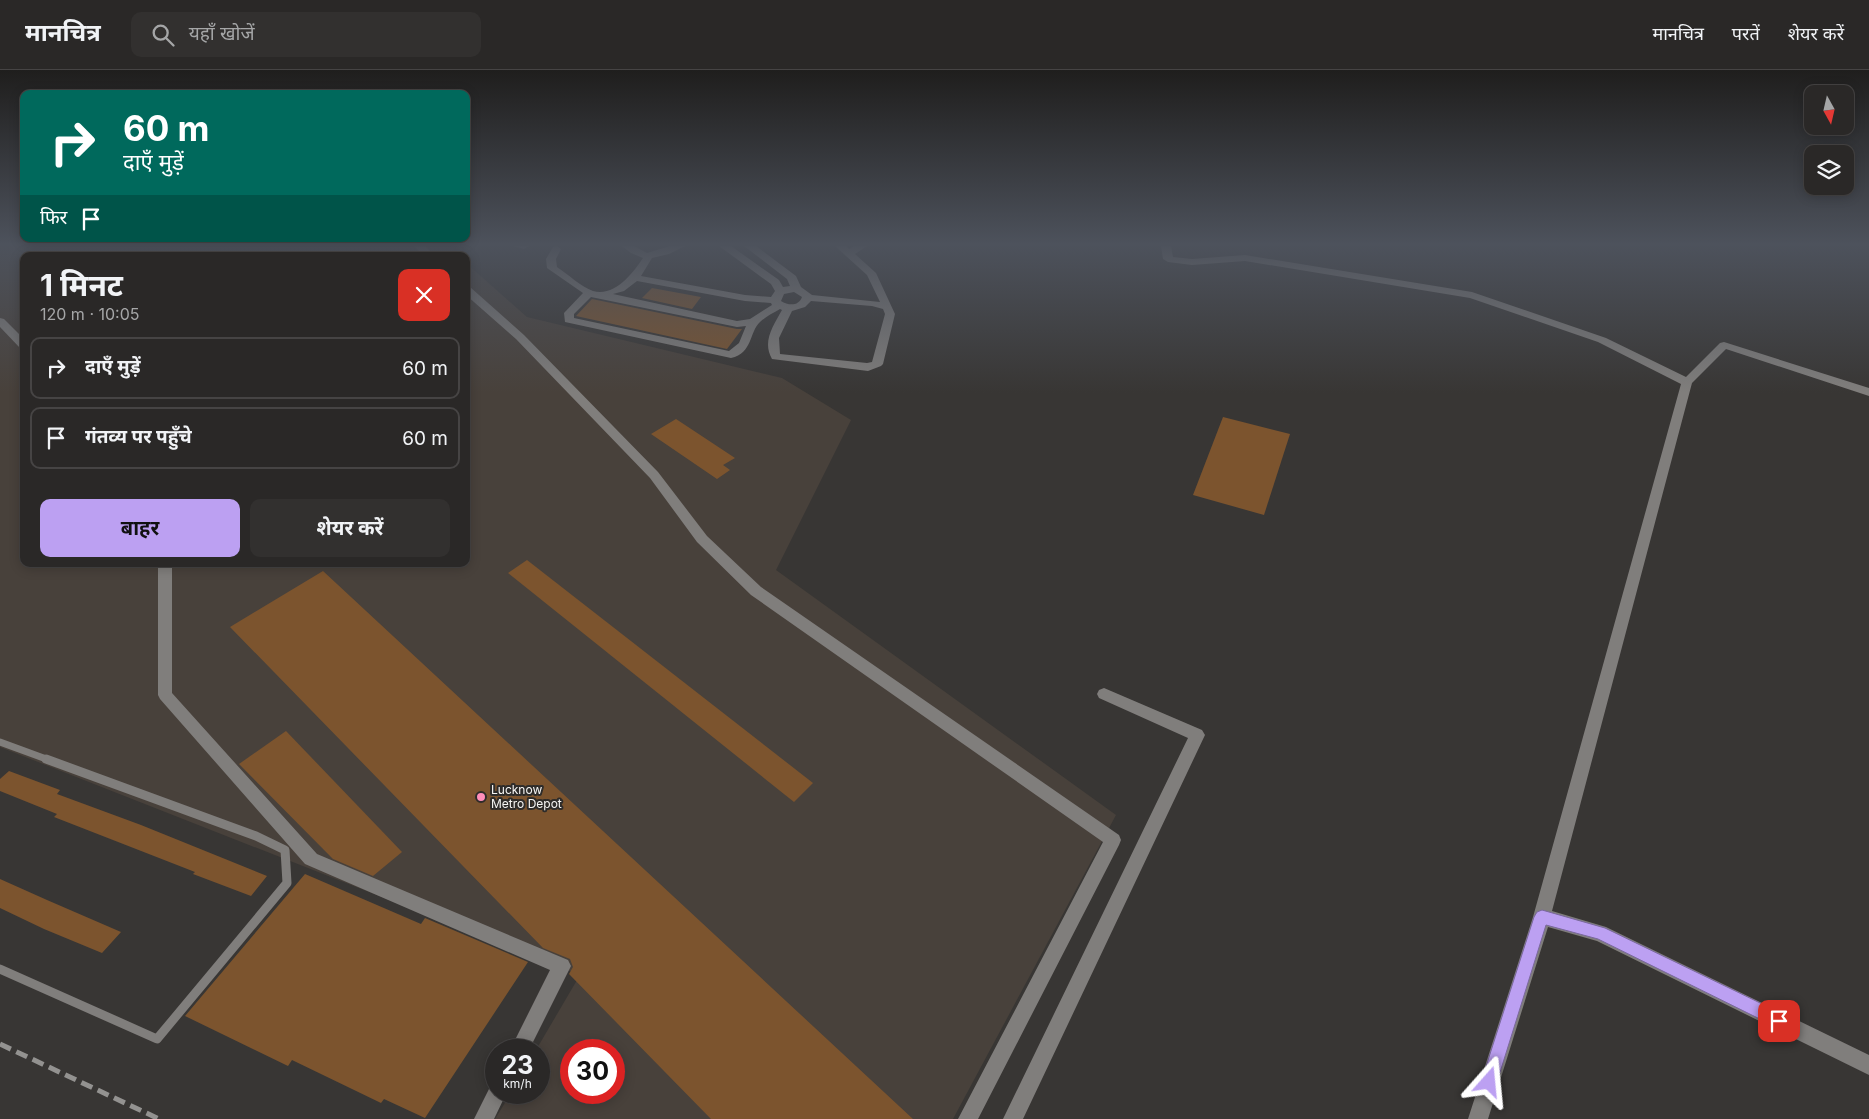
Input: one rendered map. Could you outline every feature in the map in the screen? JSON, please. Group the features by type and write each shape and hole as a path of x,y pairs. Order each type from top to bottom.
{"street":[{"path":"473,295 520,337 654,475 702,539 756,591 1113,840 968,1119"},
{"path":"588,295 573,307 569,313 569,320 731,355 741,349 748,339 753,322"},
{"path":"601,295 738,324 753,322 789,295"},
{"path":"728,295 803,304 808,298"},
{"path":"779,295 781,301 772,339 773,351 776,357 868,367 876,364 890,314 882,295"},
{"path":"1472,295 1602,340 1687,382"},
{"path":"808,298 872,303 888,307"},
{"path":"0,321 20,342"},
{"path":"1478,1119 1542,917 1687,382 1724,345 1869,392"},
{"path":"165,567 165,695 223,758 310,859 562,966 525,1039"},
{"path":"1013,1119 1197,735 1104,694"},
{"path":"1542,917 1600,933 1869,1065"},
{"path":"484,1119 492,1104"}],"lane":[{"path":"0,742 256,836 285,850 287,883 158,1039 0,969"}],"shaded area":[{"path":"0,295 20,295 20,567 470,567 470,295 502,295 527,317 782,378 851,420 776,570 1116,815 953,1119 495,1119 504,1104 550,1104 550,1039 542,1039 580,975 0,747"}],"building":[{"path":"645,295 690,295 701,297 692,309 642,298"},
{"path":"592,299 742,329 727,349 576,316"},
{"path":"1223,417 1290,434 1264,515 1193,495"},
{"path":"676,419 735,458 723,465 730,470 717,479 651,434"},
{"path":"527,560 813,783 794,802 508,573"},
{"name":"Lucknow Metro Depot","path":"323,571 913,1119 711,1119 569,974 573,967 570,959 543,948 230,627"},
{"path":"286,731 402,852 373,876 333,859 239,764"},
{"path":"9,771 60,790 57,794 141,825 267,876 251,896 193,874 195,872 54,817 57,814 0,791 0,779"},
{"path":"305,874 421,924 425,918 528,962 425,1118 384,1099 381,1103 292,1060 288,1066 185,1016"},
{"path":"0,879 121,932 102,953 44,929 0,908"}],"railway":[{"path":"0,1044 159,1119"}],"place":[{"name":"Lucknow Metro Depot","path":"481,797"}],"route":[{"path":"1489,1082 1542,917 1600,933 1779,1021"}]}
